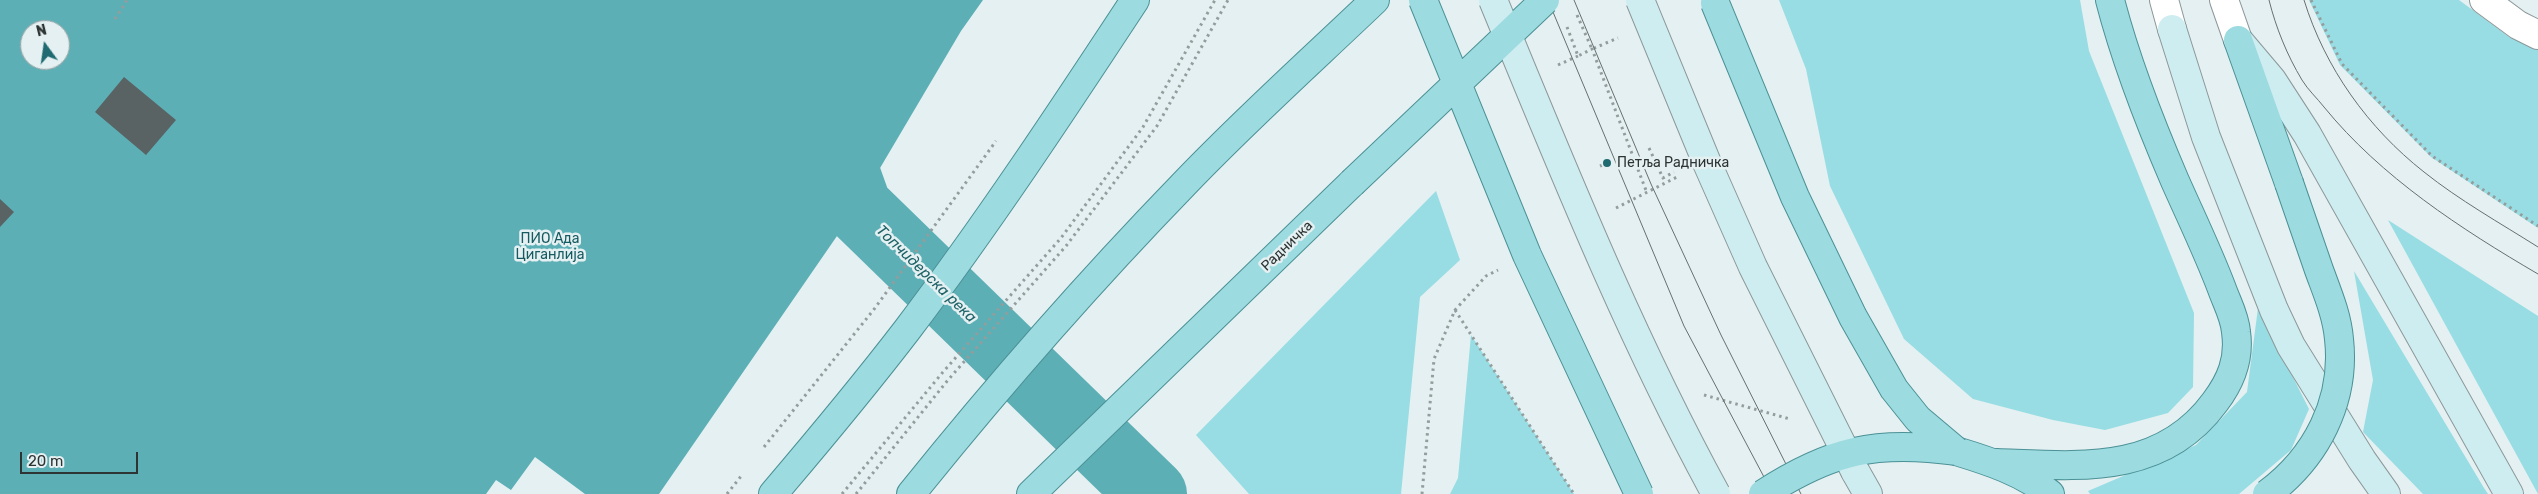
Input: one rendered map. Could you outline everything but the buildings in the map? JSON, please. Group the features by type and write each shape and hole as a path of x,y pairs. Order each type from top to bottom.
{"main road":[{"path":"774,494 901,337 955,266 1040,145 1135,0"},
{"path":"911,494 969,421 1185,182 1375,0"},
{"path":"1423,0 1527,255 1639,494"},
{"path":"1493,0 1619,297 1661,388 1716,494"},
{"name":"Радничка","path":"1041,485 1352,183 1545,0"},
{"path":"1640,0 1707,163 1753,267 1805,373 1868,494"},
{"path":"1714,0 1796,197 1853,317 1894,388 1918,419 1956,450"},
{"path":"1997,463 2085,466 2141,456 2173,442 2192,428 2220,396 2233,371 2237,346 2232,314 2201,235 2176,182 2126,55 2110,0"},
{"path":"2172,29 2206,137 2274,310 2296,354 2362,460 2386,494"},
{"path":"2238,40 2333,309 2339,339 2340,361 2333,405 2326,424 2310,451 2295,470 2267,494"},
{"path":"2238,40 2272,80 2303,127 2509,494"},
{"path":"1763,494 1797,472 1835,457 1875,447 1916,445 1956,450 1997,463 2023,476 2050,494"}],"street":[{"path":"2164,0 2172,29"},
{"path":"2224,0 2238,40"},
{"path":"2484,0 2518,25 2538,35"}],"path":[{"path":"115,19 127,0"},
{"path":"842,494 943,372 1061,238 1143,127 1215,0"},
{"path":"856,494 948,380 1066,246 1157,126 1228,0"},
{"path":"2311,0 2342,64 2432,156 2538,226"},
{"path":"1577,14 1647,192"},
{"path":"1565,19 1578,56 1592,49"},
{"path":"764,448 875,308 997,140"},
{"path":"1649,148 1653,158"},
{"path":"1455,310 1574,494"},
{"path":"727,494 745,471"}],"shaded area":[{"name":"ПИО Ада Циганлија","path":"0,0 983,0 961,31 857,207 659,494 0,494"},
{"path":"1779,0 2080,0 2089,51 2194,313 2193,387 2168,413 2105,430 2053,420 1973,399 1904,339 1830,186 1806,69"},
{"path":"2309,0 2459,0 2509,37 2538,48 2538,228 2431,157 2340,65"},
{"path":"1436,191 1460,260 1420,297 1401,494 1249,494 1196,435"},
{"path":"2388,220 2538,316 2538,494"},
{"path":"2354,271 2488,494 2423,494 2363,432 2373,380"},
{"path":"2258,308 2309,409 2291,450 2239,494 2090,494 2088,491 2196,445 2247,392"},
{"path":"1471,335 1574,494 1450,494 1458,478"}],"pier":[{"path":"535,457 585,494 486,494 496,480 511,490"}],"waterway":[{"name":"Топчидерска река","path":"783,0 857,207 1152,494"}],"tram line":[{"path":"1548,0 1684,326 1773,494"},
{"path":"1574,0 1651,184 1721,335 1801,494"},
{"path":"2269,0 2282,41 2302,80 2346,132 2396,179 2451,220 2538,274"},
{"path":"2304,0 2313,25 2336,73 2367,116 2385,136 2404,155 2437,182 2538,247"}],"place":[{"name":"Петља Радничка","path":"1607,163"}]}
